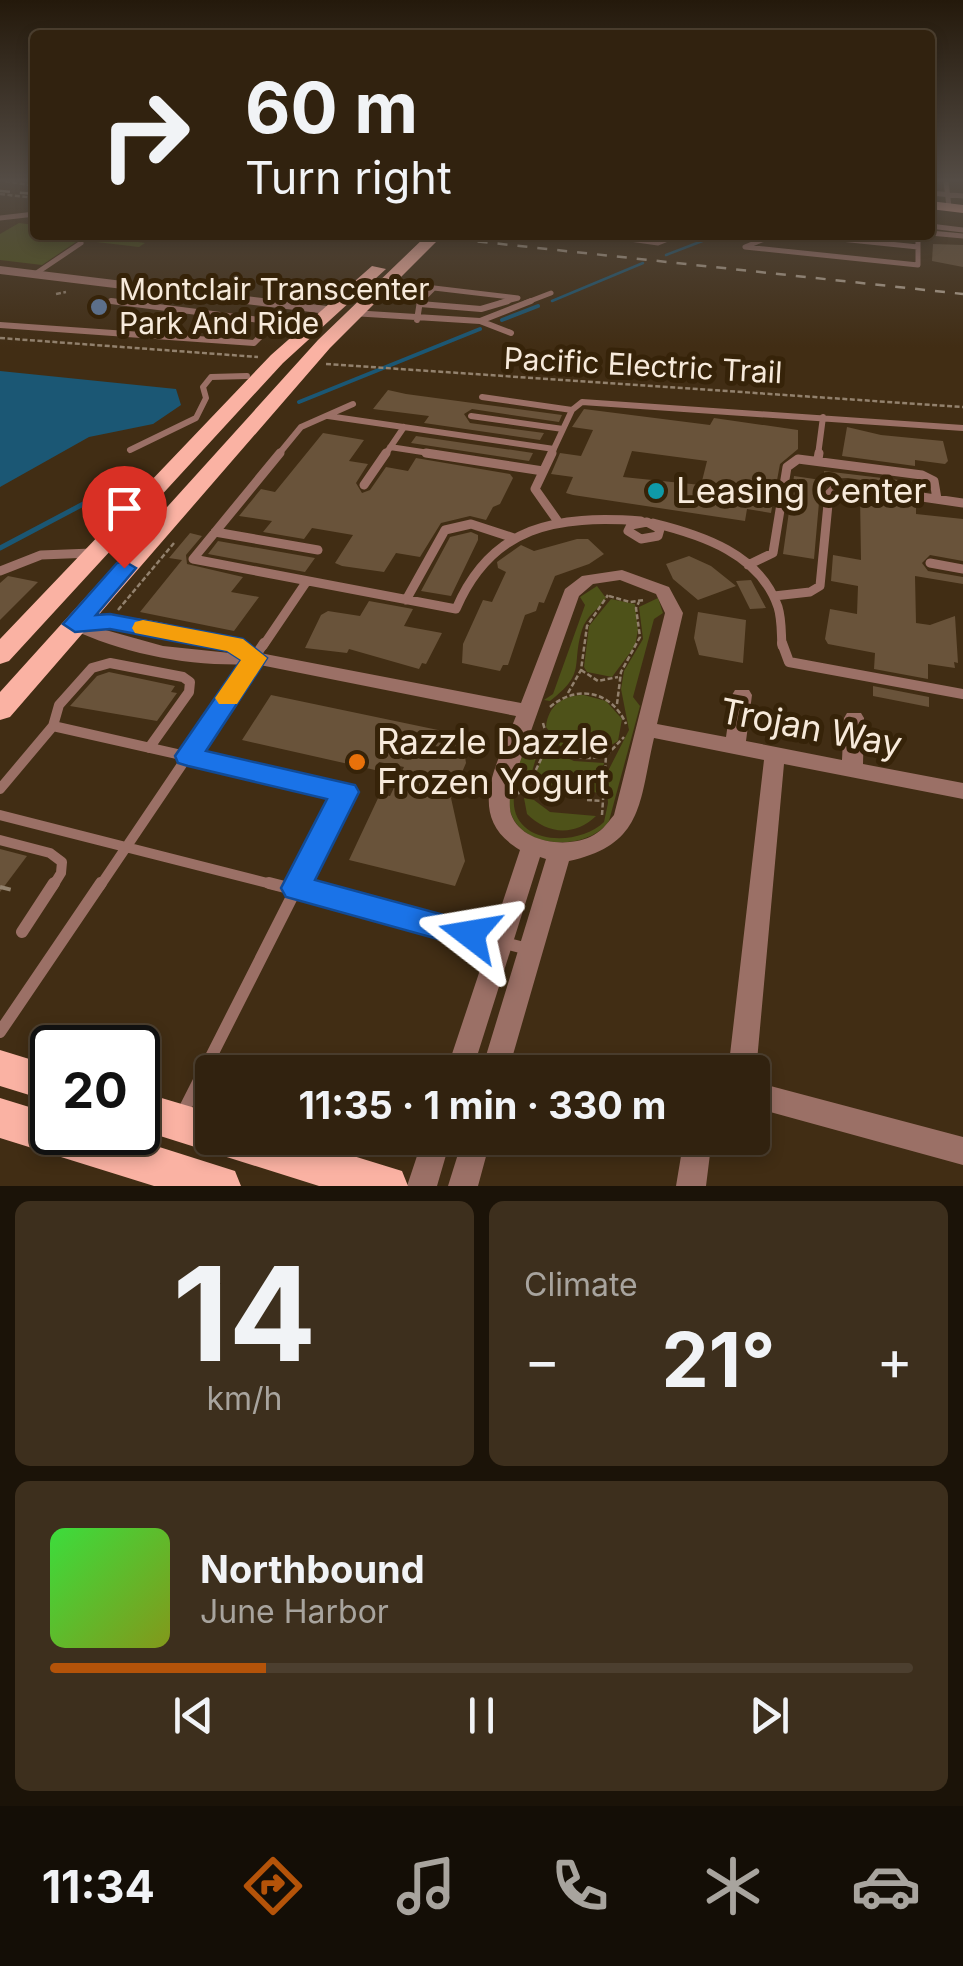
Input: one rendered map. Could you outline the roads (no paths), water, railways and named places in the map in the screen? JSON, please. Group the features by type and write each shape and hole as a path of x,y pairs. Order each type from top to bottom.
{"main road":[{"path":"0,655 94,553 409,240"},
{"path":"0,710 339,312 430,240"},
{"path":"39,613 75,624"},
{"path":"0,1068 30,1077"},
{"path":"160,1117 195,1127"},
{"path":"0,1118 220,1186"},
{"path":"285,1155 388,1186"}],"street":[{"path":"0,270 339,312"},
{"path":"630,576 663,591 674,613 646,728 619,830 592,849 560,852 533,845 508,828 497,806 499,790 526,712 570,593 595,578 630,576"},
{"path":"75,624 100,637 222,661 255,658 526,712"},
{"path":"735,746 742,695"},
{"path":"852,770 854,718"},
{"name":"Trojan Way","path":"646,728 963,791"},
{"path":"744,1055 775,754"},
{"path":"464,1055 533,845"},
{"path":"500,1055 560,852"},
{"path":"770,1099 963,1151"},
{"path":"422,1186 432,1155"},
{"path":"463,1186 471,1155"},
{"path":"691,1186 696,1155"}],"lane":[{"path":"637,240 666,240"},
{"path":"762,240 744,247 918,265 918,240"},
{"path":"850,240 918,247"},
{"path":"35,274 80,244"},
{"path":"417,320 420,304 434,288 518,298 480,309 420,304"},
{"path":"480,321 551,293"},
{"path":"0,324 254,343 275,322 112,301"},
{"path":"339,312 417,320 480,321 511,333"},
{"path":"130,450 196,418 206,398 203,386 211,377 247,376"},
{"path":"482,397 572,410"},
{"path":"559,523 535,492 572,410 590,400 963,428"},
{"path":"353,404 301,427 193,559 456,609 480,563 514,538 559,523 604,518 653,523 706,539 748,565 774,596 782,624 780,648 789,662 963,694"},
{"path":"325,415 554,449"},
{"path":"470,416 563,429"},
{"path":"818,459 823,417"},
{"path":"364,485 404,427"},
{"path":"390,448 544,471"},
{"path":"748,565 770,556 775,549 788,464 798,459 922,474 934,481 937,499"},
{"path":"774,596 810,592 820,586 830,494 835,488 847,486 963,502"},
{"path":"640,521 628,528 631,535 642,539 658,536 660,529 653,523"},
{"path":"406,600 445,530 451,526 468,523 490,527 514,538"},
{"path":"216,532 318,550"},
{"path":"0,571 40,555 94,553"},
{"path":"930,563 963,569"},
{"path":"0,1032 308,581"},
{"path":"0,789 53,726 59,704 86,672 98,665 120,665 183,677 190,682 189,692 149,748"},
{"path":"53,726 345,792 296,888 225,1055"},
{"path":"0,814 531,950"},
{"path":"0,840 50,853 62,862 60,873 22,932"}],"water":[{"path":"0,371 176,389 181,405 153,424 89,437 0,487"}],"waterway":[{"path":"666,255 705,240"},
{"path":"552,301 643,263"},
{"path":"502,320 538,306"},
{"path":"299,402 480,329"},
{"path":"0,548 142,473"}],"railway":[{"path":"464,240 963,294"}],"place":[{"name":"Montclair Transcenter Park And Ride","path":"99,307"},
{"name":"Leasing Center","path":"656,491"},
{"name":"Razzle Dazzle Frozen Yogurt","path":"357,762"}]}
